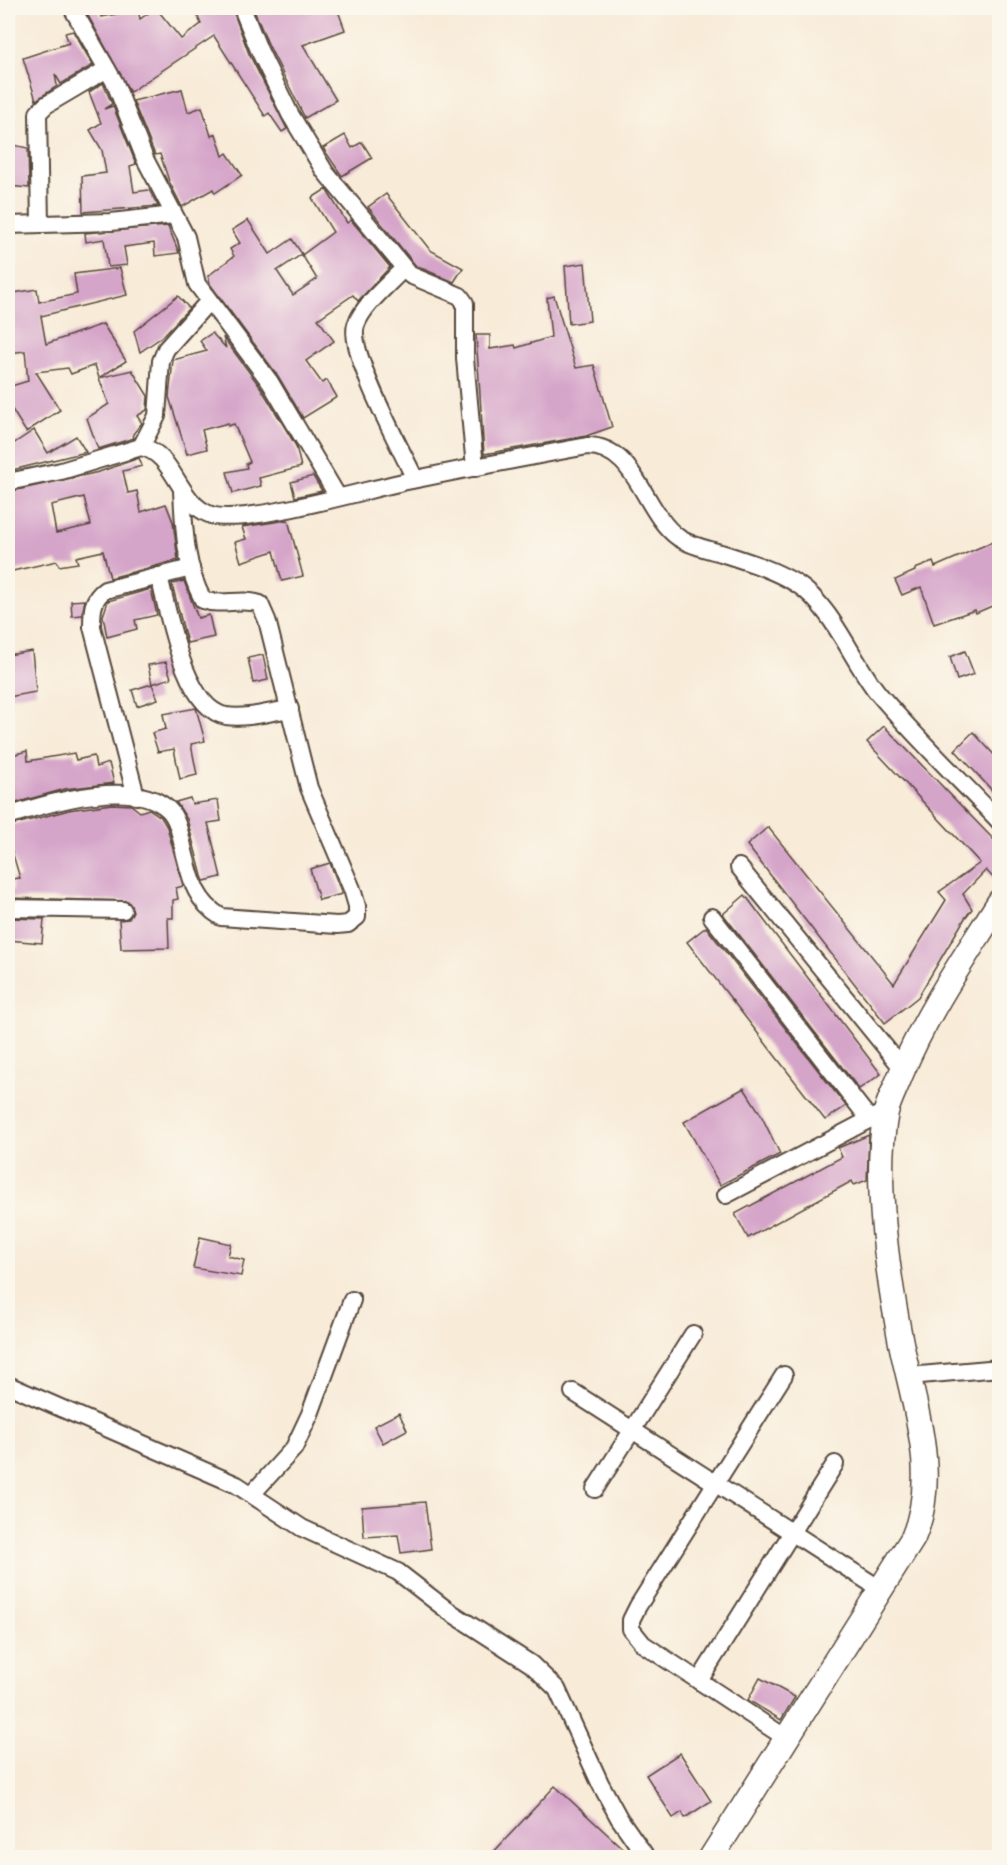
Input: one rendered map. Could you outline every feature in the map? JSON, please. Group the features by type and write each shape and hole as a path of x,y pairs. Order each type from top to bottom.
{"street":[{"path":"72,8 108,69 145,159 186,237 197,284 208,302 270,382 338,497"},
{"path":"242,8 259,50 309,149 403,269 417,280 460,296 465,303 465,358 475,468"},
{"path":"40,224 38,112 108,69"},
{"path":"8,225 111,222 174,215"},
{"path":"403,269 363,314 356,325 354,338 372,387 415,479"},
{"path":"141,447 157,416 161,362 166,349 208,302"},
{"path":"8,482 61,471 141,447 151,449 161,457 182,492 195,506 211,514 229,517 283,509 415,479 587,446 600,446 611,450 627,466 653,508 679,538 797,584 817,602 878,692 999,822"},
{"path":"8,816 80,796 104,793 136,796 156,802 168,809 175,819 190,877 198,896 207,908 221,916 337,926 348,924 357,917 357,906 309,788 267,620 260,604 250,601 213,604 203,600 191,568 185,542 182,492"},
{"path":"136,796 92,627 93,608 97,596 105,590 191,568"},
{"path":"159,576 187,674 197,694 210,708 223,716 242,717 290,709"},
{"path":"739,867 903,1069"},
{"path":"711,1857 913,1538 921,1519 925,1497 923,1442 901,1342 885,1230 879,1115 919,1033 999,901"},
{"path":"8,908 123,910"},
{"path":"712,917 879,1115"},
{"path":"726,1195 879,1115"},
{"path":"252,1494 294,1448 310,1414 352,1300"},
{"path":"595,1489 693,1334"},
{"path":"909,1376 999,1368"},
{"path":"784,1375 631,1620 631,1629 643,1644 786,1738"},
{"path":"8,1385 252,1494 302,1528 398,1572 447,1610 531,1664 548,1678 567,1707 600,1783 619,1818 647,1857"},
{"path":"573,1392 880,1589"},
{"path":"699,1681 835,1464"}],"building":[{"path":"98,8 102,17 138,10 140,19 156,8 181,39 201,24 194,8 232,8 249,54 287,129 282,132 269,113 265,116 214,36 130,92 85,10"},
{"path":"253,8 337,8 345,30 303,45 336,100 305,118"},
{"path":"73,31 93,65 61,84 55,74 57,86 36,100 23,58 69,43 65,33"},
{"path":"103,83 112,104 104,109 113,106 136,164 130,166 134,192 149,190 158,206 83,212 82,176 106,173 102,150 90,130 101,123 89,92"},
{"path":"182,89 188,112 202,107 211,136 216,134 223,156 227,153 242,175 215,193 213,189 182,207 169,181 160,154 155,155 133,101"},
{"path":"345,135 352,148 362,142 372,158 342,176 323,148"},
{"path":"8,144 28,148 29,188 8,186"},
{"path":"326,189 347,223 351,220 390,267 358,301 353,295 318,319 334,341 306,361 322,383 327,380 337,397 303,418 278,376 210,284 208,276 234,256 230,249 240,243 232,230 248,220 270,254 292,239 302,254 277,271 293,295 317,279 302,255 333,232 312,198"},
{"path":"386,194 430,250 463,268 454,282 416,266 368,207"},
{"path":"168,226 179,253 155,256 154,243 124,247 127,265 108,267 104,239 86,242 85,233"},
{"path":"585,263 590,321 569,324 565,266"},
{"path":"120,268 127,295 41,316 46,344 103,324 126,361 99,378 95,365 71,374 68,368 36,372 60,410 26,432 8,403 8,387 28,381 25,351 8,353 8,294 37,289 39,302 77,294 74,274"},
{"path":"178,296 189,308 162,337 140,352 134,331"},
{"path":"554,296 576,368 594,365 612,427 586,436 484,454 476,335 490,335 490,349 515,345 516,348 551,337 547,298"},
{"path":"212,333 226,348 223,337 261,388 296,446 301,467 259,478 261,486 233,493 227,472 247,468 246,464 250,462 234,424 228,426 228,423 202,430 207,449 187,454 169,397 173,360 207,351 200,341"},
{"path":"132,370 148,396 147,410 137,416 142,423 133,434 134,438 98,449 87,418 109,404 99,378"},
{"path":"34,430 48,453 76,436 86,452 8,471 8,454 13,451 10,446"},
{"path":"139,458 142,466 123,471 128,493 137,491 141,512 166,504 173,522 178,560 110,578 103,551 76,557 78,563 59,566 57,561 8,572 8,492 99,472","holes":["84,497 91,525 56,533 51,505"]},
{"path":"313,476 322,491 295,497 291,482"},
{"path":"288,520 303,576 282,581 274,551 241,562 235,542 246,539 242,527"},
{"path":"999,539 999,603 976,613 975,610 934,624 921,587 902,595 895,580 915,569 933,562 935,567"},
{"path":"184,581 198,618 209,615 214,637 187,643 172,584"},
{"path":"151,589 157,615 135,620 137,629 107,637 103,616 108,601"},
{"path":"85,600 82,615 72,616 71,601"},
{"path":"32,651 36,692 8,697 8,655"},
{"path":"965,651 974,674 957,680 950,657"},
{"path":"263,655 268,680 253,683 248,658"},
{"path":"166,662 171,678 152,684 148,665"},
{"path":"152,684 158,699 137,706 132,690"},
{"path":"196,708 205,741 191,744 197,775 180,779 174,749 158,752 152,733 166,729 163,714"},
{"path":"884,726 999,845 999,884 986,870 963,894 972,909 918,997 885,1023 747,845 768,827 894,984 946,900 939,892 980,863 867,742"},
{"path":"973,732 999,760 999,798 955,750"},
{"path":"27,751 28,761 74,753 76,760 94,756 96,767 109,763 114,783 65,789 8,805 8,756"},
{"path":"190,798 192,804 218,800 221,821 208,823 221,877 204,881 202,876 187,819 176,802"},
{"path":"112,804 131,805 140,812 149,809 161,817 167,827 183,886 176,888 178,899 173,900 173,918 168,918 169,948 121,949 119,920 129,919 133,911 128,901 8,898 8,890 13,890 12,879 20,878 8,838 8,826 69,810"},
{"path":"330,863 342,894 319,900 310,869"},
{"path":"745,895 881,1074 859,1089 723,914"},
{"path":"8,918 44,919 42,943 8,940"},
{"path":"706,927 846,1106 825,1120 687,942"},
{"path":"744,1088 760,1113 780,1154 720,1185 684,1122"},
{"path":"869,1135 867,1180 854,1185 852,1181 748,1238 735,1214 842,1157 838,1148"},
{"path":"200,1237 231,1244 228,1256 244,1260 241,1276 193,1268"},
{"path":"399,1413 407,1430 383,1443 374,1426"},
{"path":"425,1502 431,1549 401,1553 398,1535 364,1537 362,1507"},
{"path":"760,1678 795,1697 781,1720 748,1700"},
{"path":"680,1753 711,1801 685,1818 682,1812 673,1818 646,1775"},
{"path":"555,1786 632,1857 489,1857"}]}
